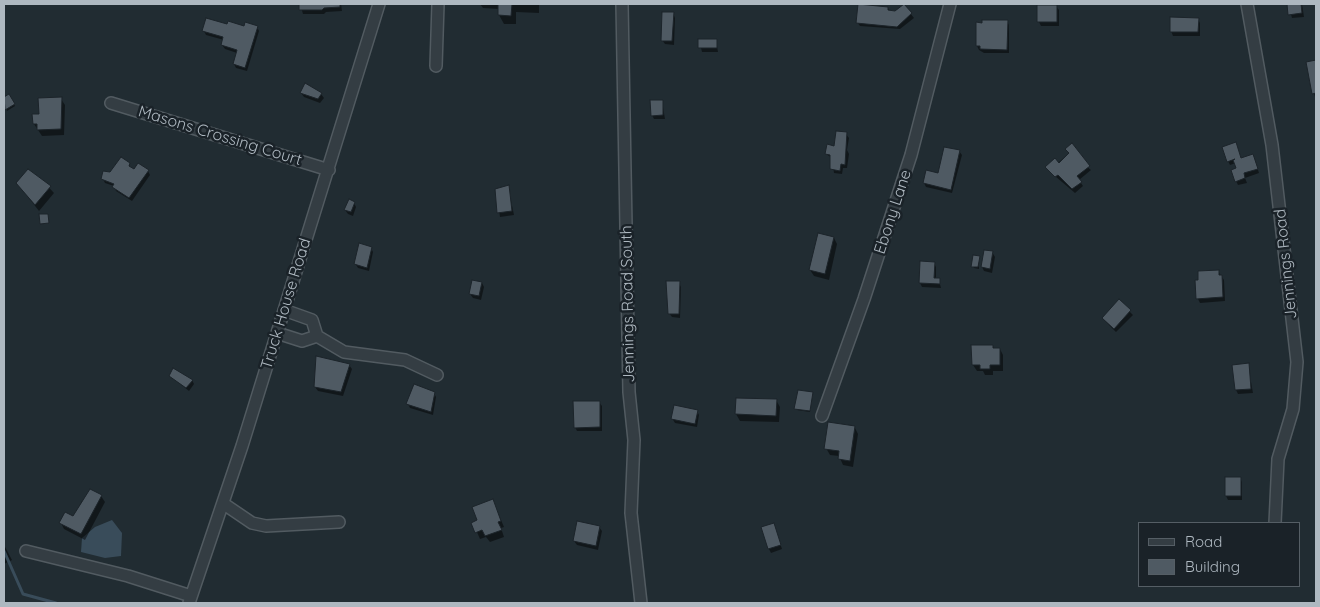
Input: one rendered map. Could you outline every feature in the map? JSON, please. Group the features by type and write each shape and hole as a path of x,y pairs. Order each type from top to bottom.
{"street":[{"name":"Truck House Road","path":"190,600 224,504 379,4"},
{"path":"436,66 438,4"},
{"name":"Jennings Road South","path":"622,4 629,392 634,440 631,513 641,603"},
{"name":"Ebony Lane","path":"822,416 864,299 911,155 950,4"},
{"name":"Jennings Road","path":"1248,4 1272,145 1296,362 1293,409 1278,459 1275,522"},
{"name":"Masons Crossing Court","path":"111,103 329,170"},
{"path":"284,310 312,320 317,336 344,352 404,360 437,375"},
{"path":"277,334 302,341 317,336"},
{"path":"224,504 252,522 266,526 339,522"},
{"path":"26,551 128,576 190,600"}],"water":[{"path":"112,520 122,533 121,556 105,558 81,552 82,538 95,527"}],"building":[{"path":"299,4 340,4 340,7 324,8 322,10 299,10"},
{"path":"498,4 512,4 511,16 498,15"},
{"path":"858,4 888,7 888,10 895,11 904,4 912,13 897,27 856,23"},
{"path":"1287,4 1301,4 1302,13 1288,15"},
{"path":"1037,5 1057,5 1057,22 1037,22"},
{"path":"662,12 674,12 672,41 661,41"},
{"path":"1170,17 1199,18 1198,32 1170,32"},
{"path":"206,18 227,24 228,21 244,26 245,22 258,26 245,68 233,64 237,50 221,45 223,37 202,31"},
{"path":"982,20 1008,20 1007,50 980,49 980,46 976,46 976,22 982,23"},
{"path":"698,39 717,39 717,48 698,48"},
{"path":"1316,60 1316,93 1312,94 1306,62"},
{"path":"305,83 322,93 318,99 300,93"},
{"path":"9,94 15,104 5,110 4,97"},
{"path":"62,97 61,129 37,130 37,124 33,124 32,114 39,114 38,98"},
{"path":"650,100 663,100 663,115 651,116"},
{"path":"836,131 847,132 845,165 841,164 840,171 830,169 830,155 825,154 827,144 834,146"},
{"path":"1236,142 1241,158 1253,154 1258,169 1244,173 1245,178 1235,182 1231,170 1236,168 1233,160 1235,159 1227,162 1222,147"},
{"path":"1072,143 1090,166 1077,176 1082,182 1072,189 1058,175 1055,177 1045,167 1055,158 1059,163 1069,153 1065,149"},
{"path":"944,147 960,150 951,190 923,183 926,170 938,173"},
{"path":"121,157 130,163 129,166 134,169 138,163 149,170 129,198 112,187 114,184 101,179 103,171 110,172"},
{"path":"28,169 51,186 35,205 16,183"},
{"path":"509,185 512,211 497,213 495,189"},
{"path":"349,199 355,202 351,212 344,210"},
{"path":"39,214 48,214 49,223 40,224"},
{"path":"818,233 834,237 825,274 809,270"},
{"path":"359,243 372,247 367,268 354,264"},
{"path":"984,250 993,251 990,269 981,267"},
{"path":"973,255 980,256 978,267 971,267"},
{"path":"920,261 935,262 934,278 940,278 940,284 919,283"},
{"path":"1219,270 1219,275 1222,275 1223,297 1196,299 1195,280 1198,280 1198,271"},
{"path":"472,280 482,282 479,296 469,294"},
{"path":"666,281 680,281 679,314 668,314"},
{"path":"1119,299 1131,310 1114,329 1102,318"},
{"path":"971,345 993,345 993,348 1000,348 1000,365 990,365 990,369 980,369 980,365 972,365"},
{"path":"316,356 350,364 341,392 314,387"},
{"path":"1249,363 1251,389 1235,390 1232,365"},
{"path":"173,368 193,380 186,388 169,376"},
{"path":"414,384 435,392 431,412 406,404"},
{"path":"798,390 813,392 810,411 794,409"},
{"path":"736,398 777,399 776,416 735,414"},
{"path":"573,401 600,401 600,427 574,428"},
{"path":"674,405 698,410 695,424 671,419"},
{"path":"828,422 855,426 850,461 838,459 839,451 824,449"},
{"path":"1225,477 1241,477 1241,496 1225,496"},
{"path":"90,489 102,495 81,534 59,523 65,512 73,516"},
{"path":"493,499 501,521 498,522 502,530 485,536 482,530 475,533 471,523 477,520 472,507"},
{"path":"577,521 600,526 596,546 573,541"},
{"path":"774,523 781,545 768,549 761,527"}],"waterway":[{"path":"4,551 23,594 56,603"}]}
